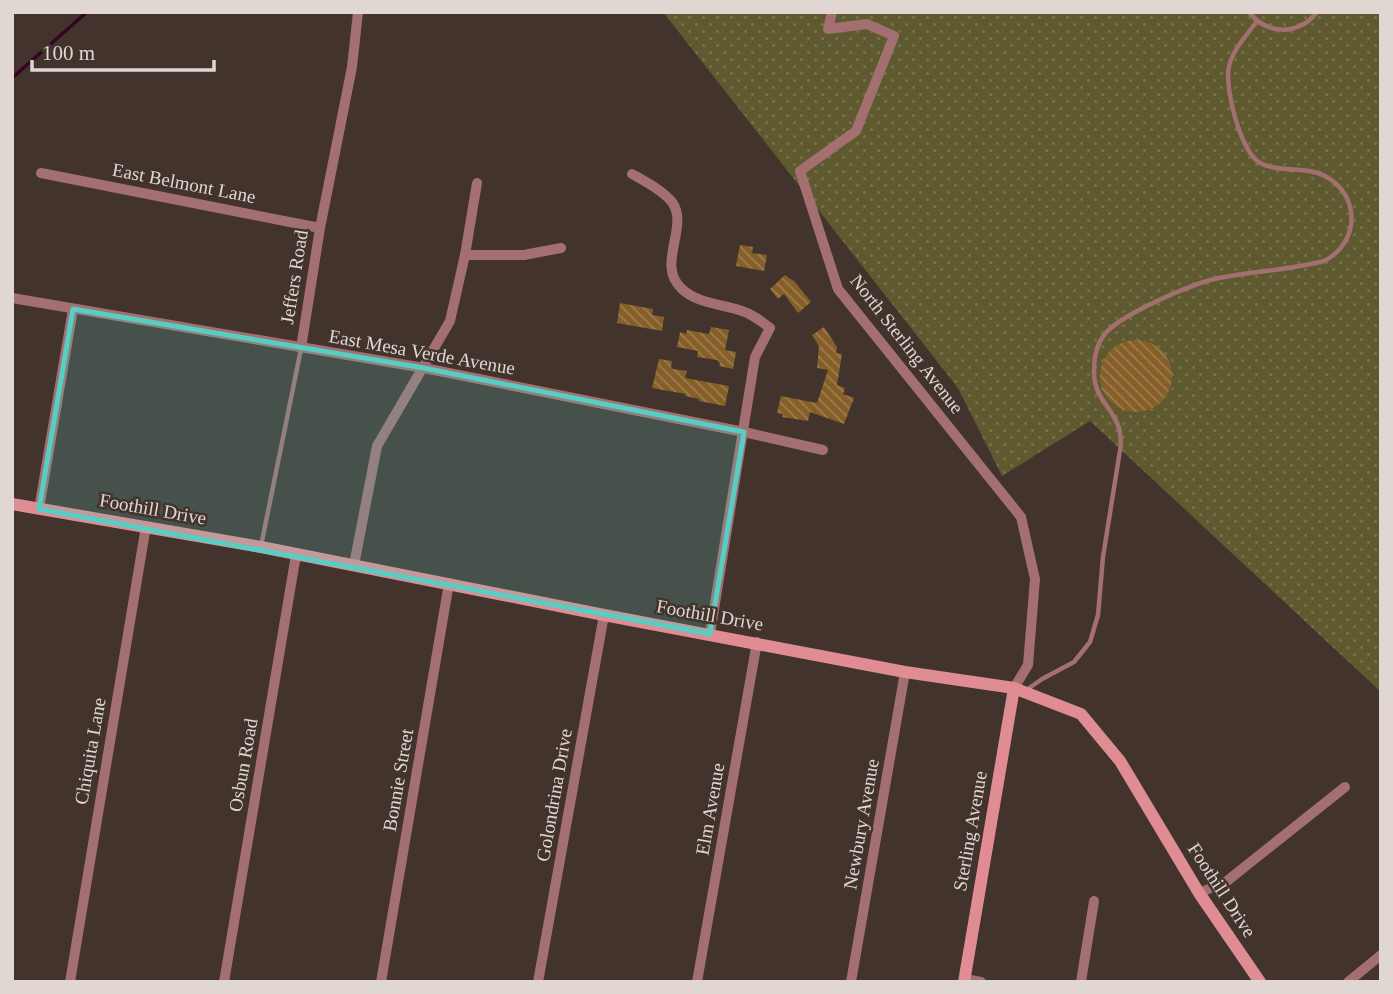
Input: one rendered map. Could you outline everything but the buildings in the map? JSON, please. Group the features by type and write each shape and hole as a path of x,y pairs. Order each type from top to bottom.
{"street":[{"name":"Jeffers Road","path":"301,348 320,228 352,67 358,12"},
{"name":"North Sterling Avenue","path":"832,12 828,29 867,24 894,36 856,131 800,171 838,289 1021,517 1035,579 1028,665 1019,690"},
{"name":"East Belmont Lane","path":"41,173 320,228"},
{"path":"632,174 664,194 674,204 679,219 671,254 674,276 681,289 701,300 744,311 769,328 755,358 710,634"},
{"path":"354,565 377,446 450,321 477,183"},
{"path":"465,255 524,255 561,248"},
{"name":"East Mesa Verde Avenue","path":"12,298 424,368 823,450"},
{"path":"39,509 73,309"},
{"name":"Foothill Drive","path":"12,504 261,547 905,672 1019,690 1081,714 1120,761 1199,893 1260,982"},
{"name":"Chiquita Lane","path":"70,982 146,526"},
{"name":"Osbun Road","path":"224,982 296,555"},
{"name":"Bonnie Street","path":"381,982 449,583"},
{"name":"Golondrina Drive","path":"538,982 604,615"},
{"name":"Elm Avenue","path":"697,982 757,642"},
{"name":"Newbury Avenue","path":"851,982 905,672"},
{"name":"Sterling Avenue","path":"965,980 1019,690"},
{"path":"1199,893 1227,881 1345,787"},
{"path":"1081,982 1094,901"},
{"path":"1348,982 1381,954"},
{"path":"965,980 981,982"}],"lane":[{"path":"1249,12 1257,21 1271,29 1290,30 1308,22 1317,12"},
{"path":"1019,690 1074,662 1090,642 1098,614 1103,557 1121,444 1119,428 1096,387 1094,371 1097,351 1104,335 1114,324 1204,282 1324,261 1338,254 1348,238 1351,208 1349,199 1337,184 1322,174 1265,165 1252,157 1245,147 1231,97 1228,72 1232,57 1257,21"},
{"name":"Jeffers Road","path":"261,547 301,348"}],"highlighted area":[{"path":"73,309 424,368 744,432 710,634 39,509"}],"shaded area":[{"path":"663,12 1381,12 1381,692 1090,421 1002,476 958,388"}],"waterway":[{"path":"12,78 87,12"}]}
